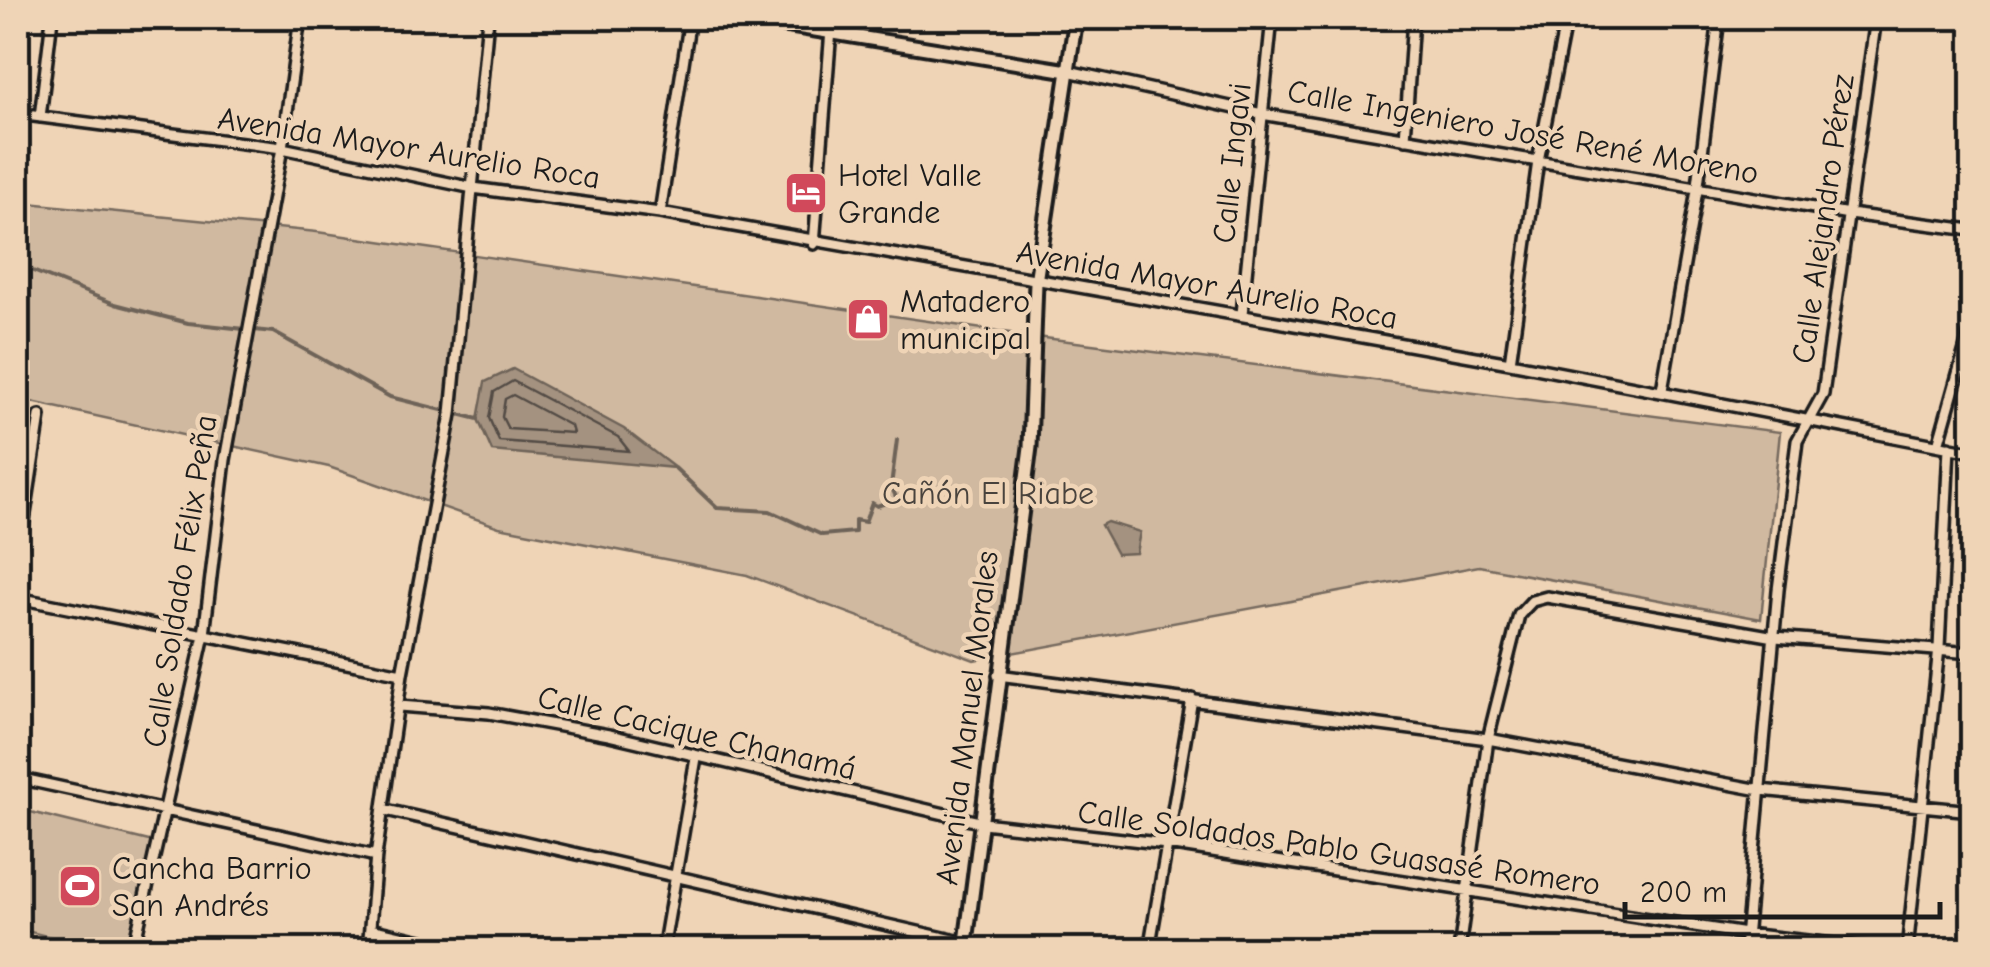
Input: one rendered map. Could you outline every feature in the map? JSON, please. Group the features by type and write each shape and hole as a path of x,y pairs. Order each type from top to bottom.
{"street":[{"path":"40,117 52,18"},
{"name":"Calle Soldado Félix Peña","path":"133,950 204,635 245,336 282,148 300,18"},
{"path":"368,950 376,856 386,810 402,674 451,414 488,18"},
{"path":"660,214 690,18"},
{"path":"741,18 1068,71"},
{"name":"Avenida Manuel Morales","path":"966,946 1030,447 1036,282 1076,18"},
{"name":"Calle Ingavi","path":"1242,314 1272,18"},
{"path":"1405,139 1413,18"},
{"path":"1510,362 1538,162 1566,18"},
{"path":"1662,390 1698,185 1719,18"},
{"name":"Calle Alejandro Pérez","path":"1745,950 1797,440 1804,421 1823,394 1876,18"},
{"path":"814,244 831,30"},
{"name":"Calle Ingeniero José René Moreno","path":"1068,71 1262,114 1538,162 1698,185 1849,214 1972,230"},
{"name":"Avenida Mayor Aurelio Roca","path":"18,114 282,148 473,188 660,214 814,244 1242,314 1662,390 1972,452"},
{"path":"1907,950 1939,648 1944,446 1972,324"},
{"path":"18,560 40,416"},
{"path":"1459,950 1470,892 1488,739 1520,615 1532,601 1547,597 1775,637 1972,653"},
{"path":"18,598 402,674"},
{"path":"998,675 1488,739 1760,790 1972,811"},
{"path":"1149,950 1192,699"},
{"name":"Calle Cacique Chanamá","path":"399,706 489,713 609,735 983,822"},
{"path":"664,950 696,758"},
{"path":"18,778 166,814 376,856"},
{"path":"386,810 966,946"},
{"name":"Calle Soldados Pablo Guasasé Romero","path":"983,822 1167,844 1746,934 1886,950"},
{"path":"370,929 460,950"}],"green space":[{"name":"Cañón El Riabe","path":"18,202 317,232 1037,337 1780,432 1761,619 1479,566 974,660 747,575 499,527 329,467 18,399"},
{"name":"Cancha Barrio San Andrés","path":"18,809 153,842 127,949 100,949 18,929"}],"water":[{"path":"513,369 624,429 675,468 492,451 478,419 485,382"},
{"path":"1107,522 1140,532 1136,553 1117,554 1101,525"}],"waterway":[{"path":"18,265 115,304 188,323 273,332 390,397 478,419"},
{"path":"675,468 717,508 770,511 822,535 855,532 855,520 865,522 872,503 877,506 897,499 891,486 897,440"}],"place":[{"name":"Hotel Valle Grande","path":"806,193"},
{"name":"Matadero municipal","path":"868,319"},
{"name":"Cancha Barrio San Andrés","path":"80,886"}]}
